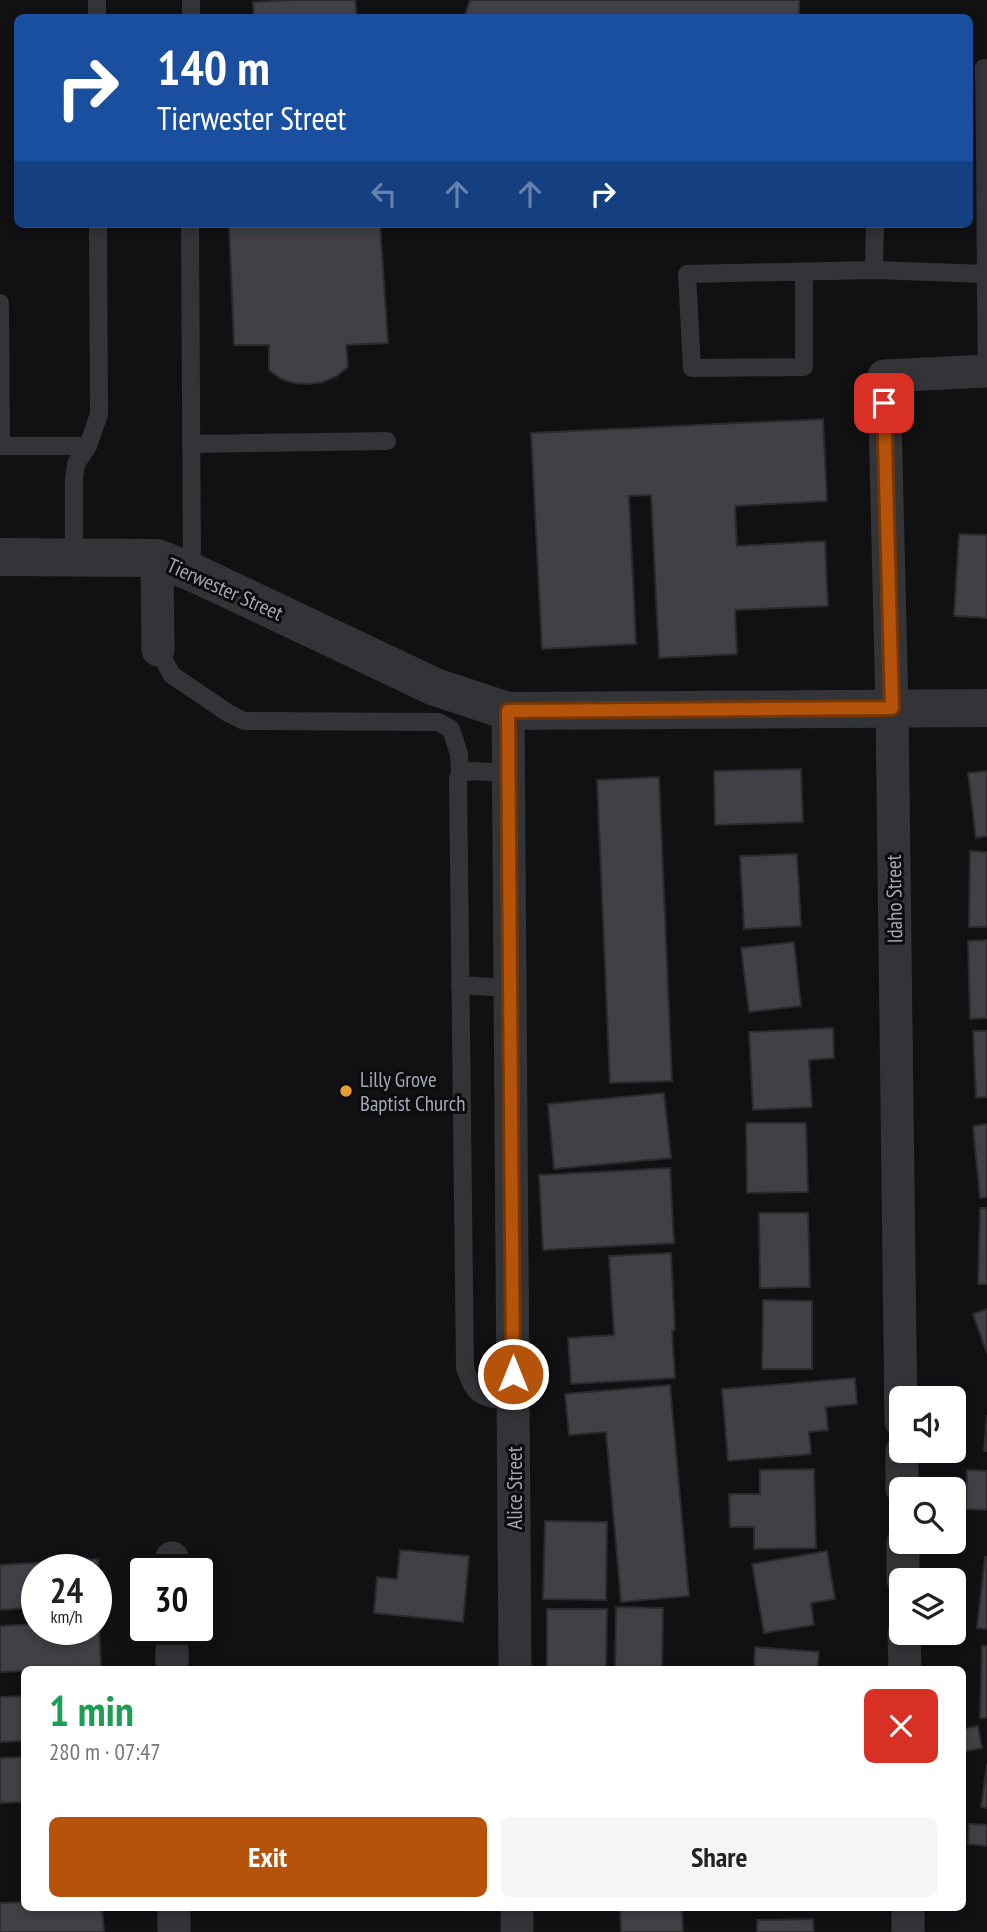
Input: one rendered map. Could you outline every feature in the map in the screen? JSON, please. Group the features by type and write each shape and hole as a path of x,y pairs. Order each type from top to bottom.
{"street":[{"name":"Idaho Street","path":"901,1386 892,708 884,376 987,369"},
{"name":"Tierwester Street","path":"0,557 157,558 435,687 508,711"},
{"path":"157,558 158,650"},
{"path":"508,711 987,708"},
{"name":"Alice Street","path":"508,711 515,1666"},
{"path":"172,1645 172,1666"},
{"path":"904,1645 905,1666"},
{"path":"174,1911 174,1932"},
{"path":"517,1911 517,1932"},
{"path":"908,1911 908,1932"}],"lane":[{"path":"980,68 987,161 987,369"},
{"path":"74,558 76,464 88,446 99,414 98,228"},
{"path":"191,228 192,572"},
{"path":"874,270 875,228"},
{"path":"804,271 804,367 692,368 687,274 804,271 874,270 986,274"},
{"path":"0,303 0,446 88,446"},
{"path":"191,444 387,441"},
{"path":"158,650 172,675 244,721 438,722 451,729 459,754 460,773 465,1368 471,1387 481,1396 513,1401"},
{"path":"460,773 509,773"},
{"path":"460,985 510,988"}],"building":[{"path":"355,0 357,14 254,14 253,2"},
{"path":"470,0 799,0 799,14 465,14"},
{"path":"229,228 380,228 388,343 346,345 348,367 337,376 309,384 281,379 269,370 269,345 234,345"},
{"path":"823,419 827,501 735,506 737,546 825,541 828,606 735,610 737,654 659,658 651,495 629,496 636,644 542,649 531,433"},
{"path":"959,534 987,535 987,618 954,616"},
{"path":"801,769 803,822 715,825 714,771"},
{"path":"987,771 987,836 976,838 968,773"},
{"path":"659,777 672,1081 610,1083 597,780"},
{"path":"970,851 987,852 987,927 969,927"},
{"path":"797,854 801,926 744,929 740,856"},
{"path":"987,940 987,1018 970,1019 968,941"},
{"path":"794,942 801,1006 749,1012 741,948"},
{"path":"833,1028 834,1058 809,1060 812,1107 753,1110 749,1032"},
{"path":"973,1031 987,1031 987,1097 976,1098"},
{"path":"664,1093 671,1158 554,1169 548,1104"},
{"path":"746,1123 806,1123 808,1192 747,1193"},
{"path":"987,1124 987,1197 980,1198 973,1126"},
{"path":"670,1168 674,1243 543,1250 539,1175"},
{"path":"980,1208 987,1208 987,1284 978,1284"},
{"path":"759,1213 808,1213 810,1287 760,1288"},
{"path":"671,1253 675,1378 571,1384 568,1338 614,1335 609,1256"},
{"path":"763,1300 812,1301 812,1369 762,1369"},
{"path":"987,1309 987,1354 973,1314"},
{"path":"855,1378 857,1404 826,1407 828,1430 809,1432 811,1454 728,1461 722,1389"},
{"path":"670,1385 689,1596 621,1602 606,1432 569,1435 565,1394"},
{"path":"987,1415 987,1451 984,1451"},
{"path":"814,1469 816,1548 754,1549 754,1527 730,1527 729,1494 760,1494 760,1470"},
{"path":"967,1470 987,1471 987,1510 966,1509"},
{"path":"545,1521 607,1522 606,1600 543,1599"},
{"path":"400,1550 469,1556 463,1622 374,1613 377,1577 397,1579"},
{"path":"827,1551 835,1599 811,1603 814,1625 764,1633 752,1564"},
{"path":"987,1557 987,1629 977,1628"},
{"path":"21,1564 21,1608 0,1610 0,1565"},
{"path":"616,1607 663,1608 662,1666 615,1666"},
{"path":"547,1609 607,1609 606,1666 547,1666"},
{"path":"21,1625 21,1645 100,1645 101,1666 21,1666 21,1671 0,1672 0,1626"},
{"path":"982,1646 987,1646 987,1718 980,1718"},
{"path":"755,1647 819,1652 817,1666 754,1666"},
{"path":"21,1696 21,1741 0,1742 0,1697"},
{"path":"978,1726 982,1748 966,1751 966,1728"},
{"path":"21,1757 21,1802 0,1803 0,1758"},
{"path":"987,1764 987,1808 981,1807"},
{"path":"969,1824 987,1825 987,1846 968,1844"},
{"path":"21,1902 21,1911 102,1911 104,1932 0,1932 0,1903"},
{"path":"620,1911 682,1911 683,1932 621,1932"},
{"path":"813,1919 814,1932 757,1932 757,1920"}],"place":[{"name":"Lilly Grove Baptist Church","path":"346,1091"}],"route":[{"path":"513,1374 508,711 892,708 884,403"}]}
